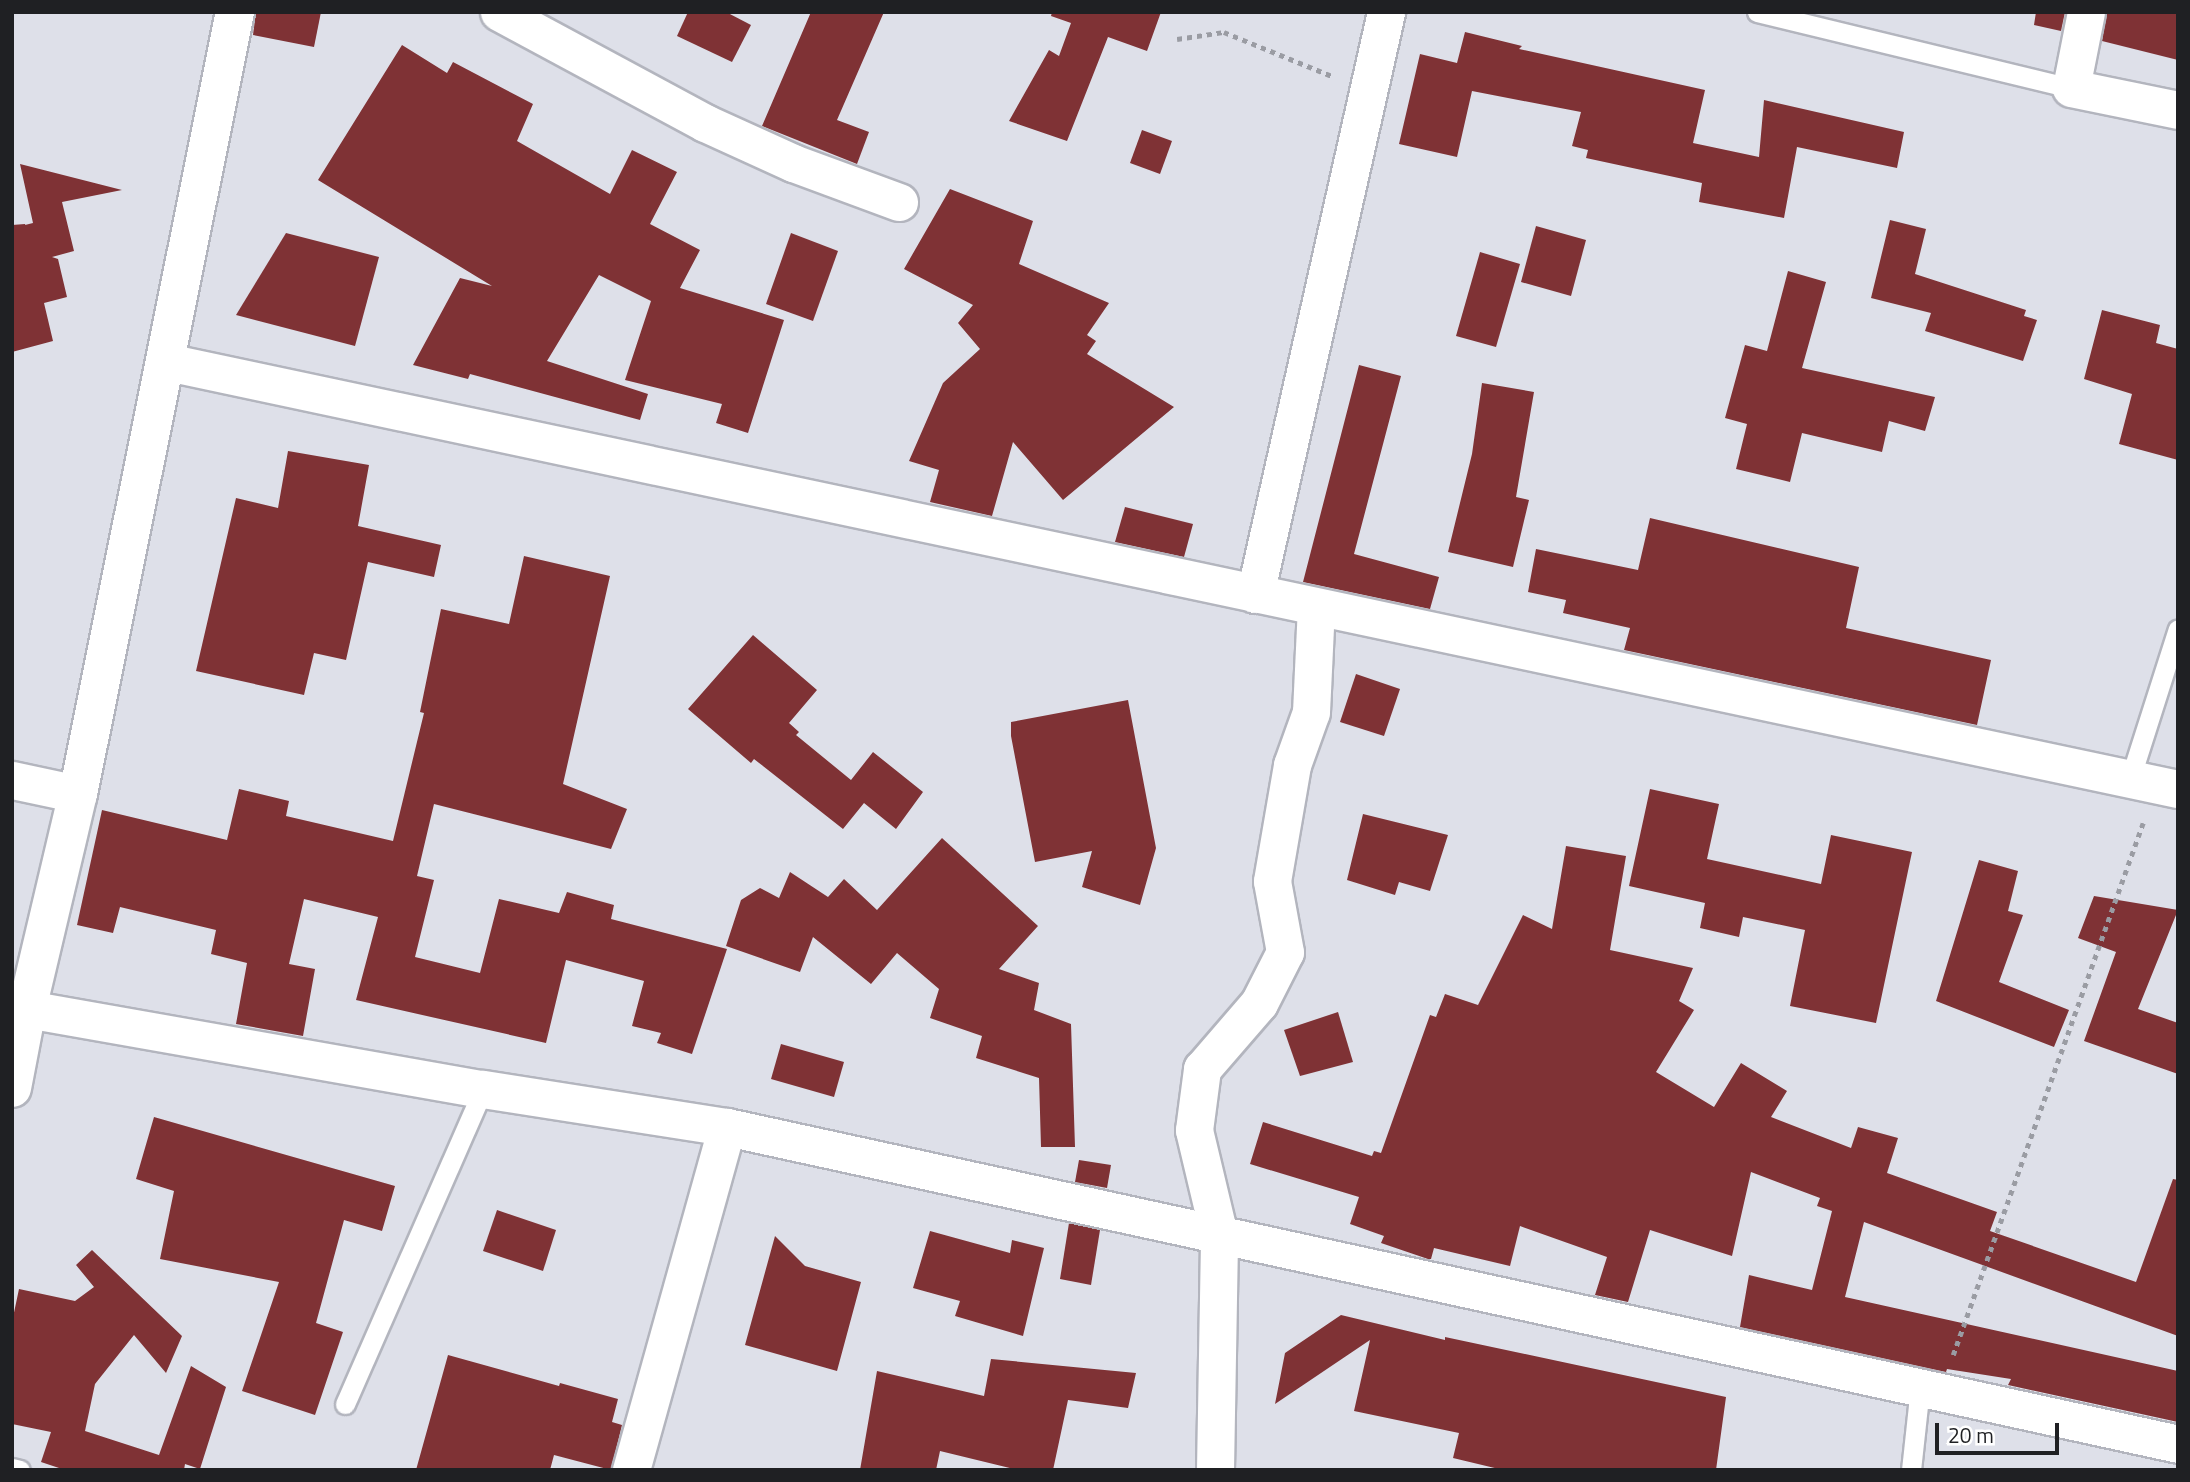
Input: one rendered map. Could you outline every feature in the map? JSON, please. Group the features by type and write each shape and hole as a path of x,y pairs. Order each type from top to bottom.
{"street":[{"path":"12,1088 27,1009 78,794 167,362 235,12"},
{"path":"499,12 705,123 793,163 899,202"},
{"path":"1255,594 1386,12"},
{"path":"2086,12 2071,88 2178,110"},
{"path":"167,362 2155,785"},
{"path":"1215,1470 1219,1234 1194,1130 1202,1069 1259,1003 1284,952 1272,881 1293,765 1311,712 1316,607"},
{"path":"12,780 78,794"},
{"path":"27,1009 483,1090 727,1127 2178,1444"},
{"path":"631,1470 727,1127"}],"lane":[{"path":"1757,12 2071,88"},
{"path":"2155,785 2178,629"},
{"path":"345,1404 483,1090"},
{"path":"1911,1470 1930,1390"},
{"path":"12,1468 20,1470"}],"path":[{"path":"1177,39 1223,32 1368,91"},
{"path":"1930,1390 2155,785"}],"building":[{"path":"256,12 321,12 314,47 253,35"},
{"path":"688,12 726,12 751,25 732,62 677,36"},
{"path":"811,12 884,12 837,120 869,132 857,164 762,126"},
{"path":"1052,12 1161,12 1147,51 1108,37 1067,141 1009,121 1049,50 1059,56 1071,23 1051,16"},
{"path":"2036,12 2065,12 2061,31 2034,25"},
{"path":"2106,12 2178,12 2178,60 2102,41"},
{"path":"1465,32 1522,46 1519,49 1705,90 1693,143 1759,157 1764,100 1904,132 1897,168 1797,147 1784,218 1699,202 1702,183 1586,158 1588,150 1572,146 1581,112 1472,91 1457,157 1399,144 1420,54 1457,63"},
{"path":"402,45 447,73 453,62 533,104 517,141 610,194 632,150 677,172 650,224 700,250 680,288 784,320 748,433 716,423 722,404 625,380 651,301 599,275 547,361 648,394 640,420 470,374 468,379 413,365 460,278 492,286 318,180"},
{"path":"1142,130 1172,141 1160,174 1130,163"},
{"path":"20,164 122,190 62,202 74,251 52,257 58,259 67,297 44,303 53,341 12,352 12,225 33,223"},
{"path":"950,189 1033,221 1019,264 1109,303 1087,335 1096,341 1087,354 1174,407 1063,500 1013,442 992,516 930,502 939,470 909,461 943,383 980,349 958,323 973,305 904,269"},
{"path":"1890,220 1926,229 1915,274 2026,310 2024,316 2037,320 2023,361 1925,331 1931,313 1871,298"},
{"path":"1536,226 1586,240 1571,296 1521,282"},
{"path":"286,233 379,257 355,346 236,315"},
{"path":"791,233 838,251 813,321 766,304"},
{"path":"1480,252 1520,264 1496,347 1456,336"},
{"path":"1788,271 1826,282 1802,368 1935,397 1925,431 1889,421 1882,452 1802,433 1790,482 1736,469 1747,424 1725,418 1745,345 1767,351"},
{"path":"2102,310 2160,325 2156,343 2178,349 2178,460 2119,444 2132,394 2084,379"},
{"path":"1359,365 1401,376 1354,554 1439,577 1430,609 1303,582"},
{"path":"1482,383 1534,392 1516,497 1529,500 1513,567 1448,552 1472,454"},
{"path":"288,451 369,465 358,526 441,545 434,577 368,562 346,660 314,653 304,695 196,671 236,498 278,508"},
{"path":"1125,507 1193,524 1184,557 1115,542"},
{"path":"1650,518 1859,567 1846,628 1991,660 1977,725 1624,650 1630,628 1563,613 1566,600 1528,592 1536,549 1638,570"},
{"path":"524,556 610,576 563,784 627,809 611,849 434,804 417,876 434,880 415,957 480,973 499,899 559,913 567,892 614,905 611,919 727,949 692,1054 657,1043 661,1033 632,1026 644,981 566,960 546,1043 356,1000 378,917 304,899 289,964 315,969 303,1036 236,1024 247,963 211,954 216,930 120,907 113,933 77,925 102,810 227,840 239,789 289,801 286,816 393,841 424,713 420,712 441,609 509,624"},
{"path":"753,635 817,690 789,723 799,732 796,735 851,780 873,752 923,792 896,829 864,803 843,829 754,759 751,763 688,709"},
{"path":"1356,674 1400,689 1384,736 1340,722"},
{"path":"1128,700 1156,848 1140,905 1082,887 1092,851 1035,862 1011,736 1011,722"},
{"path":"1650,789 1719,804 1707,859 1821,884 1831,835 1912,852 1876,1023 1790,1006 1805,930 1743,917 1739,937 1700,928 1705,903 1629,886"},
{"path":"1363,814 1448,835 1430,891 1399,882 1395,895 1347,880"},
{"path":"942,838 1038,926 999,969 1039,983 1034,1010 1071,1024 1075,1147 1041,1147 1039,1078 976,1058 982,1036 930,1018 939,989 897,953 871,984 813,937 800,972 726,946 741,900 760,888 779,898 790,872 828,897 844,879 877,910"},
{"path":"1566,846 1626,856 1610,950 1693,968 1679,1001 1694,1010 1656,1072 1714,1107 1741,1063 1787,1091 1771,1117 1851,1148 1858,1127 1898,1138 1887,1173 1997,1212 1990,1231 2136,1282 2173,1179 2178,1180 2178,1336 1864,1222 1845,1297 2178,1371 2178,1422 2008,1385 2011,1379 1947,1369 1946,1372 1740,1327 1749,1275 1812,1290 1832,1211 1817,1206 1820,1198 1751,1172 1732,1256 1650,1230 1628,1302 1595,1295 1607,1257 1520,1226 1510,1266 1434,1248 1431,1259 1428,1259 1381,1243 1384,1236 1350,1224 1359,1197 1250,1164 1263,1122 1372,1156 1374,1151 1381,1153 1430,1015 1436,1017 1445,994 1478,1005 1523,915 1552,929"},
{"path":"1979,860 2018,871 2008,911 2023,915 1999,982 2069,1010 2054,1047 1936,1001"},
{"path":"2094,896 2178,910 2138,1009 2178,1023 2178,1074 2084,1041 2116,952 2078,938"},
{"path":"1338,1012 1353,1062 1300,1076 1284,1030"},
{"path":"781,1044 844,1062 834,1097 771,1079"},
{"path":"154,1117 395,1186 382,1231 344,1220 316,1323 343,1332 315,1415 242,1391 279,1282 160,1259 174,1191 136,1179"},
{"path":"1079,1160 1111,1165 1107,1188 1075,1182"},
{"path":"497,1210 556,1230 543,1271 483,1251"},
{"path":"1069,1223 1100,1230 1091,1285 1060,1279"},
{"path":"930,1231 1010,1253 1012,1240 1044,1248 1023,1336 955,1316 960,1301 913,1288"},
{"path":"775,1236 805,1266 861,1282 837,1371 745,1345"},
{"path":"92,1250 182,1336 166,1373 134,1335 95,1384 85,1431 159,1455 191,1366 226,1387 200,1469 185,1464 184,1470 65,1470 41,1462 51,1432 12,1424 12,1322 19,1289 75,1301 94,1287 76,1265"},
{"path":"1341,1315 1445,1340 1445,1337 1726,1397 1716,1470 1503,1470 1453,1458 1459,1433 1354,1411 1370,1340 1275,1404 1285,1353"},
{"path":"448,1355 559,1386 560,1383 618,1399 612,1422 622,1425 611,1470 554,1455 550,1470 416,1470"},
{"path":"991,1359 1136,1373 1128,1408 1068,1400 1053,1470 1018,1470 940,1451 936,1470 860,1470 877,1371 984,1396"}]}
